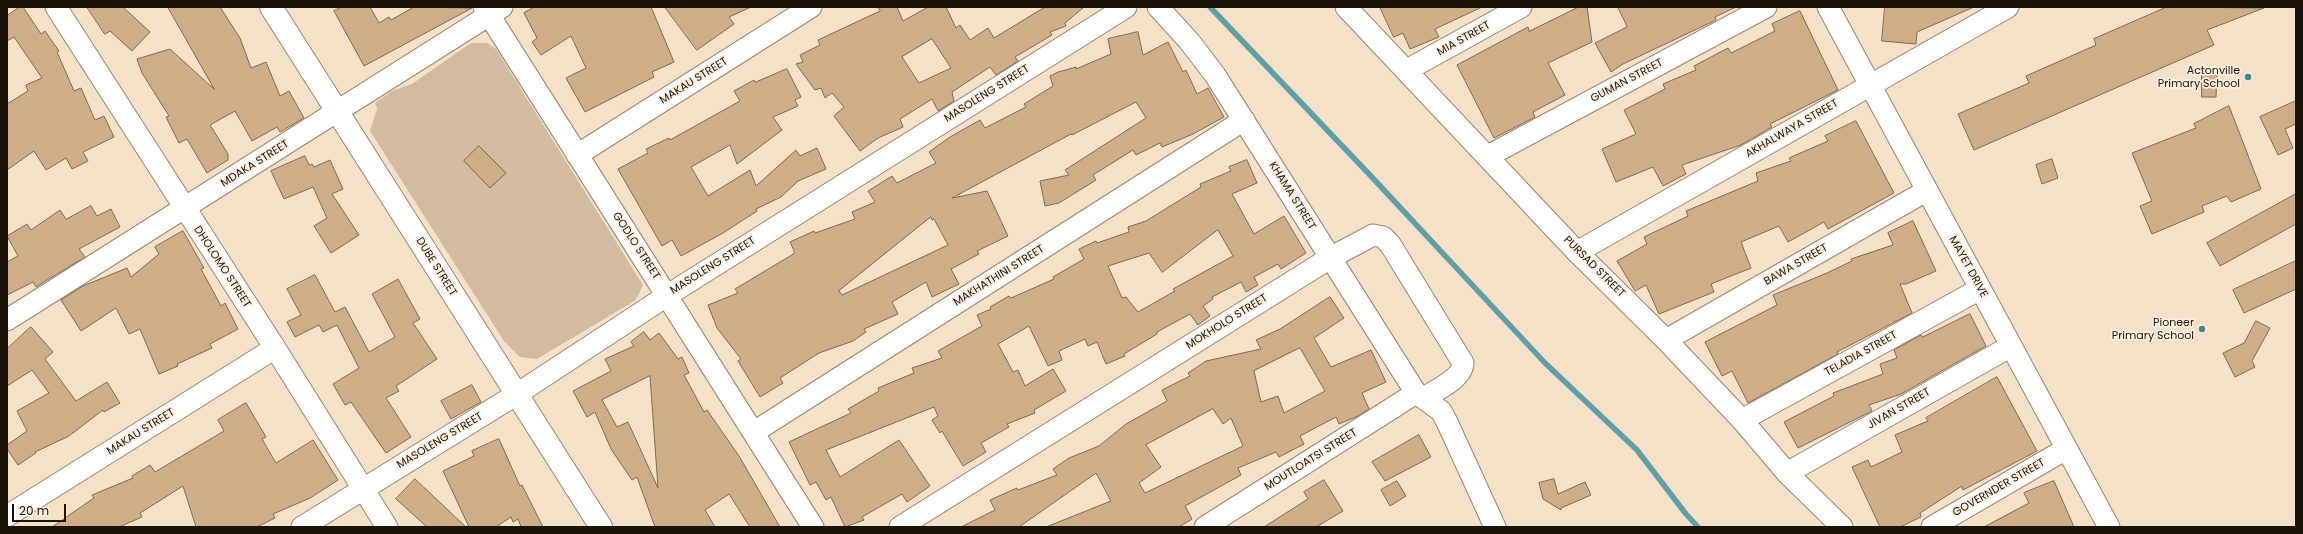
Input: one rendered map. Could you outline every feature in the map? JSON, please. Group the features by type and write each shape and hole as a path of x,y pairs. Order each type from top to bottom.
{"street":[{"name":"DHOLOMO STREET","path":"56,7 275,348 387,527"},
{"name":"DUBE STREET","path":"271,7 601,527"},
{"name":"MAKAU STREET","path":"577,155 811,7"},
{"name":"MASOLENG STREET","path":"302,527 362,488 517,394 668,295 1126,7"},
{"name":"KHAMA STREET","path":"1158,7 1206,64 1244,120 1330,258 1420,396 1440,411 1447,422 1495,527"},
{"name":"PURSAD STREET","path":"1346,7 1577,252 1666,340 1742,420 1787,473 1842,527"},
{"name":"MIA STREET","path":"1407,70 1521,7"},
{"name":"GUMAN STREET","path":"1488,156 1766,7"},
{"name":"MAYET DRIVE","path":"1828,7 1871,84 1926,190 2109,527"},
{"name":"AKHALWAYA STREET","path":"1577,252 2008,7"},
{"name":"MDAKA STREET","path":"7,320 338,112 492,10"},
{"name":"GODLO STREET","path":"492,10 577,155 668,295 813,527"},
{"name":"MAKHATHINI STREET","path":"754,432 1244,120"},
{"name":"BAWA STREET","path":"1666,340 1926,190"},
{"name":"MOKHOLO STREET","path":"900,527 1330,258 1373,235 1382,237 1390,244 1463,363 1463,368 1454,378 1420,396"},
{"name":"TELADIA STREET","path":"1742,420 1980,288"},
{"name":"JIVAN STREET","path":"1787,473 2011,346"},
{"name":"MAKAU STREET","path":"7,516 275,348"},
{"name":"MOUTLOATSI STREET","path":"1205,527 1420,396"},
{"name":"GOVERNDER STREET","path":"1932,527 2066,449"}],"shaded area":[{"path":"471,43 487,43 496,49 643,285 636,300 537,359 520,357 504,341 370,131 377,109 375,103 394,90 412,84"}],"building":[{"path":"20,7 23,7 41,34 45,31 59,51 57,52 74,91 81,88 95,120 104,116 114,137 83,152 88,161 72,169 66,158 46,170 34,151 7,170 7,104 28,91 26,85 42,78 14,37 7,41 7,16"},
{"path":"87,7 123,7 150,32 132,51 110,31 105,34"},
{"path":"168,7 220,7 240,38 251,68 266,62 280,96 289,91 304,118 280,132 277,127 252,141 235,111 210,125 228,154 228,160 207,173 187,139 179,143 166,117 169,116 142,73 137,59 170,49 214,89"},
{"path":"342,7 370,7 379,23 389,17 391,20 414,7 472,8 364,66 334,11"},
{"path":"535,7 651,7 674,62 652,72 654,77 585,112 566,78 586,68 571,36 541,55 532,42 537,38 524,13"},
{"path":"665,7 751,7 729,17 734,24 697,50"},
{"path":"878,7 897,7 903,21 928,7 946,7 956,28 960,25 970,40 988,28 994,38 1045,7 1084,7 1065,23 1066,26 1050,32 1052,35 1015,57 1018,61 996,75 990,67 952,92 954,101 938,111 932,99 900,119 903,127 878,138 860,151 834,116 844,107 832,93 825,98 821,88 815,90 796,64 803,62 800,55 820,45 818,40 880,11","holes":["932,39 951,68 919,83 902,57"]},
{"path":"1380,7 1482,7 1435,29 1439,37 1410,49 1403,33 1394,37"},
{"path":"1579,7 1587,7 1592,42 1548,63 1565,95 1533,112 1535,117 1494,138 1457,65 1528,27 1529,31"},
{"path":"1618,7 1736,7 1715,17 1716,20 1623,64 1611,72 1595,43 1627,27"},
{"path":"1885,7 1974,7 1917,32 1916,44 1882,41"},
{"path":"2167,7 2264,8 2207,30 2214,45 1974,150 1958,114 2029,83 2026,76 2096,45 2094,39"},
{"path":"1800,11 1838,90 1770,124 1772,127 1741,145 1682,165 1686,174 1663,186 1653,167 1616,182 1602,149 1636,134 1624,110 1665,89 1663,84 1696,70 1694,66 1728,48 1731,53 1775,31 1772,24"},
{"path":"1138,32 1143,55 1168,42 1183,72 1186,70 1197,94 1208,88 1224,117 1193,134 1162,147 1160,143 1136,155 1133,150 1093,175 1096,180 1059,203 1045,206 1040,181 1069,175 1065,170 1146,118 1136,102 1072,135 1071,134 952,198 987,191 1008,236 977,251 979,254 951,269 959,284 932,297 926,282 892,302 898,314 864,329 866,332 853,341 819,353 780,378 783,383 760,397 738,361 741,359 717,328 708,305 738,293 735,289 795,253 790,242 814,231 815,233 855,219 852,212 875,202 868,191 892,176 897,183 936,163 929,152 950,137 980,120 985,128 1026,107 1024,104 1053,86 1050,76 1076,67 1076,69 1111,54 1108,39","holes":["931,217 932,220 934,219 948,245 842,295 839,291"]},
{"path":"787,69 801,97 795,100 798,106 773,117 782,130 737,164 730,145 691,167 708,196 750,170 756,186 796,150 800,156 817,148 826,169 798,181 781,197 756,209 757,211 723,233 681,256 672,240 662,246 618,169 648,153 646,149 669,138 670,140 740,101 734,91 754,80 755,82"},
{"path":"2202,74 2217,75 2216,97 2202,97"},
{"path":"2296,101 2296,124 2285,129 2293,148 2278,155 2260,117"},
{"path":"2229,106 2261,189 2231,202 2227,196 2202,206 2204,212 2152,234 2140,206 2152,201 2132,153 2196,128 2194,124"},
{"path":"1856,121 1894,193 1828,229 1824,222 1788,242 1779,226 1741,242 1751,268 1711,284 1714,292 1659,314 1646,285 1635,291 1617,261 1647,244 1644,237 1688,216 1686,211 1758,181 1756,173 1791,161 1789,158 1828,141 1825,136"},
{"path":"479,146 506,173 490,188 464,161"},
{"path":"305,156 309,165 312,164 314,167 330,160 343,189 332,194 359,235 331,253 314,226 327,218 313,187 284,199 271,171"},
{"path":"2052,159 2058,178 2042,184 2036,165"},
{"path":"1247,160 1257,183 1232,194 1254,234 1284,216 1306,253 1281,269 1278,264 1254,277 1258,285 1246,292 1241,282 1212,297 1213,299 1203,306 1210,316 1198,325 1190,314 1157,332 1157,334 1124,354 1125,356 1106,364 1097,342 1088,346 1085,339 1059,351 1062,360 1048,366 1029,326 998,344 1013,372 1018,370 1025,386 1053,369 1066,391 1034,410 1035,413 1007,424 1009,427 981,443 986,452 963,466 942,431 940,433 932,420 938,416 934,407 826,450 840,477 899,440 930,486 907,502 902,494 862,517 864,520 845,527 831,497 826,500 816,482 810,485 789,442 851,413 848,409 879,391 878,388 914,373 912,368 942,358 938,351 982,326 977,315 991,309 990,307 1009,296 1011,298 1054,279 1053,277 1084,259 1079,249 1096,241 1097,243 1129,232 1128,227 1146,221 1201,187 1200,184 1231,171 1229,167","holes":["1218,230 1233,256 1173,289 1175,291 1138,312 1126,297 1122,298 1108,266 1149,253 1162,272"]},
{"path":"2296,194 2296,224 2220,266 2207,243"},
{"path":"91,206 97,216 111,209 120,227 79,249 85,257 36,287 33,282 7,295 7,262 18,256 7,236 27,224 31,230 60,210 66,219"},
{"path":"1913,221 1936,271 1906,284 1900,284 1912,313 1837,352 1838,354 1748,403 1732,371 1722,376 1705,342 1777,305 1773,295 1827,273 1852,261 1851,259 1893,245 1888,233"},
{"path":"183,231 204,268 201,269 221,306 225,303 238,329 210,344 212,348 159,374 140,329 129,334 116,308 81,331 61,300 83,286 127,268 131,277 159,254 155,247"},
{"path":"2296,261 2296,289 2244,313 2233,290"},
{"path":"315,275 335,312 345,307 369,352 395,337 372,294 398,279 420,319 413,323 437,359 396,386 399,391 386,398 411,437 386,453 351,402 345,405 333,384 359,368 337,325 323,332 319,325 295,337 287,322 301,315 287,289"},
{"path":"1330,297 1344,318 1314,338 1331,367 1371,350 1386,382 1362,393 1369,409 1358,416 1339,424 1336,417 1300,436 1304,444 1279,457 1276,452 1238,468 1241,475 1185,506 1192,519 1179,527 1046,527 1111,501 1096,473 1019,527 961,527 995,510 990,500 1017,488 1018,490 1057,475 1053,469 1069,458 1099,446 1126,424 1167,401 1162,390 1190,376 1188,373 1206,361 1261,349 1256,340 1280,329","holes":["1300,348 1325,391 1284,413 1278,396 1261,402 1254,371","1213,409 1223,424 1231,418 1243,446 1145,493 1139,483 1161,467 1146,445"]},
{"path":"1970,314 1986,346 1901,394 1869,405 1872,411 1798,448 1784,422 1834,396 1833,393 1883,374 1880,364 1897,358 1894,350 1921,335 1922,337"},
{"path":"2256,321 2270,328 2252,361 2255,367 2235,377 2223,353 2244,343"},
{"path":"31,327 53,352 45,359 76,401 107,382 120,403 104,412 103,410 69,436 35,452 36,453 18,465 7,449 7,445 27,431 17,411 49,393 32,370 7,386 7,349"},
{"path":"644,332 650,340 659,333 678,359 682,357 689,373 684,375 704,412 707,410 739,456 780,527 750,527 729,494 705,510 715,527 655,527 637,477 632,480 611,449 595,412 587,417 573,391 611,371 605,359 634,346 631,342","holes":["650,376 658,488 628,422 617,427 602,400"]},
{"path":"1997,377 2037,451 1963,490 1962,486 1920,513 1921,517 1900,527 1880,527 1852,467 1868,460 1871,467 1902,452 1895,435 1928,421 1926,418"},
{"path":"472,385 481,402 451,419 441,401"},
{"path":"246,403 266,437 262,439 276,463 313,440 338,480 310,498 273,514 275,518 257,527 196,527 183,486 140,513 142,517 119,527 52,527 94,498 92,495 133,478 132,476 150,465 155,472 224,431 218,420"},
{"path":"1419,435 1431,457 1385,481 1372,462"},
{"path":"499,439 520,486 522,485 543,527 521,527 518,519 513,522 511,517 496,527 469,527 443,471 474,456 472,451"},
{"path":"415,479 466,527 427,527 396,499"},
{"path":"1554,479 1558,494 1585,482 1591,495 1561,508 1561,510 1543,499 1539,483"},
{"path":"1324,480 1343,511 1316,527 1264,527 1308,499 1304,492"},
{"path":"1397,481 1406,496 1390,506 1381,490"},
{"path":"2054,481 2074,527 1984,527 2029,503 2024,493"}],"waterway":[{"path":"1210,7 1369,174 1545,363 1637,450 1686,514 1698,527"}],"place":[{"name":"Actonville Primary School","path":"2248,77"},
{"name":"Pioneer Primary School","path":"2202,329"}]}
